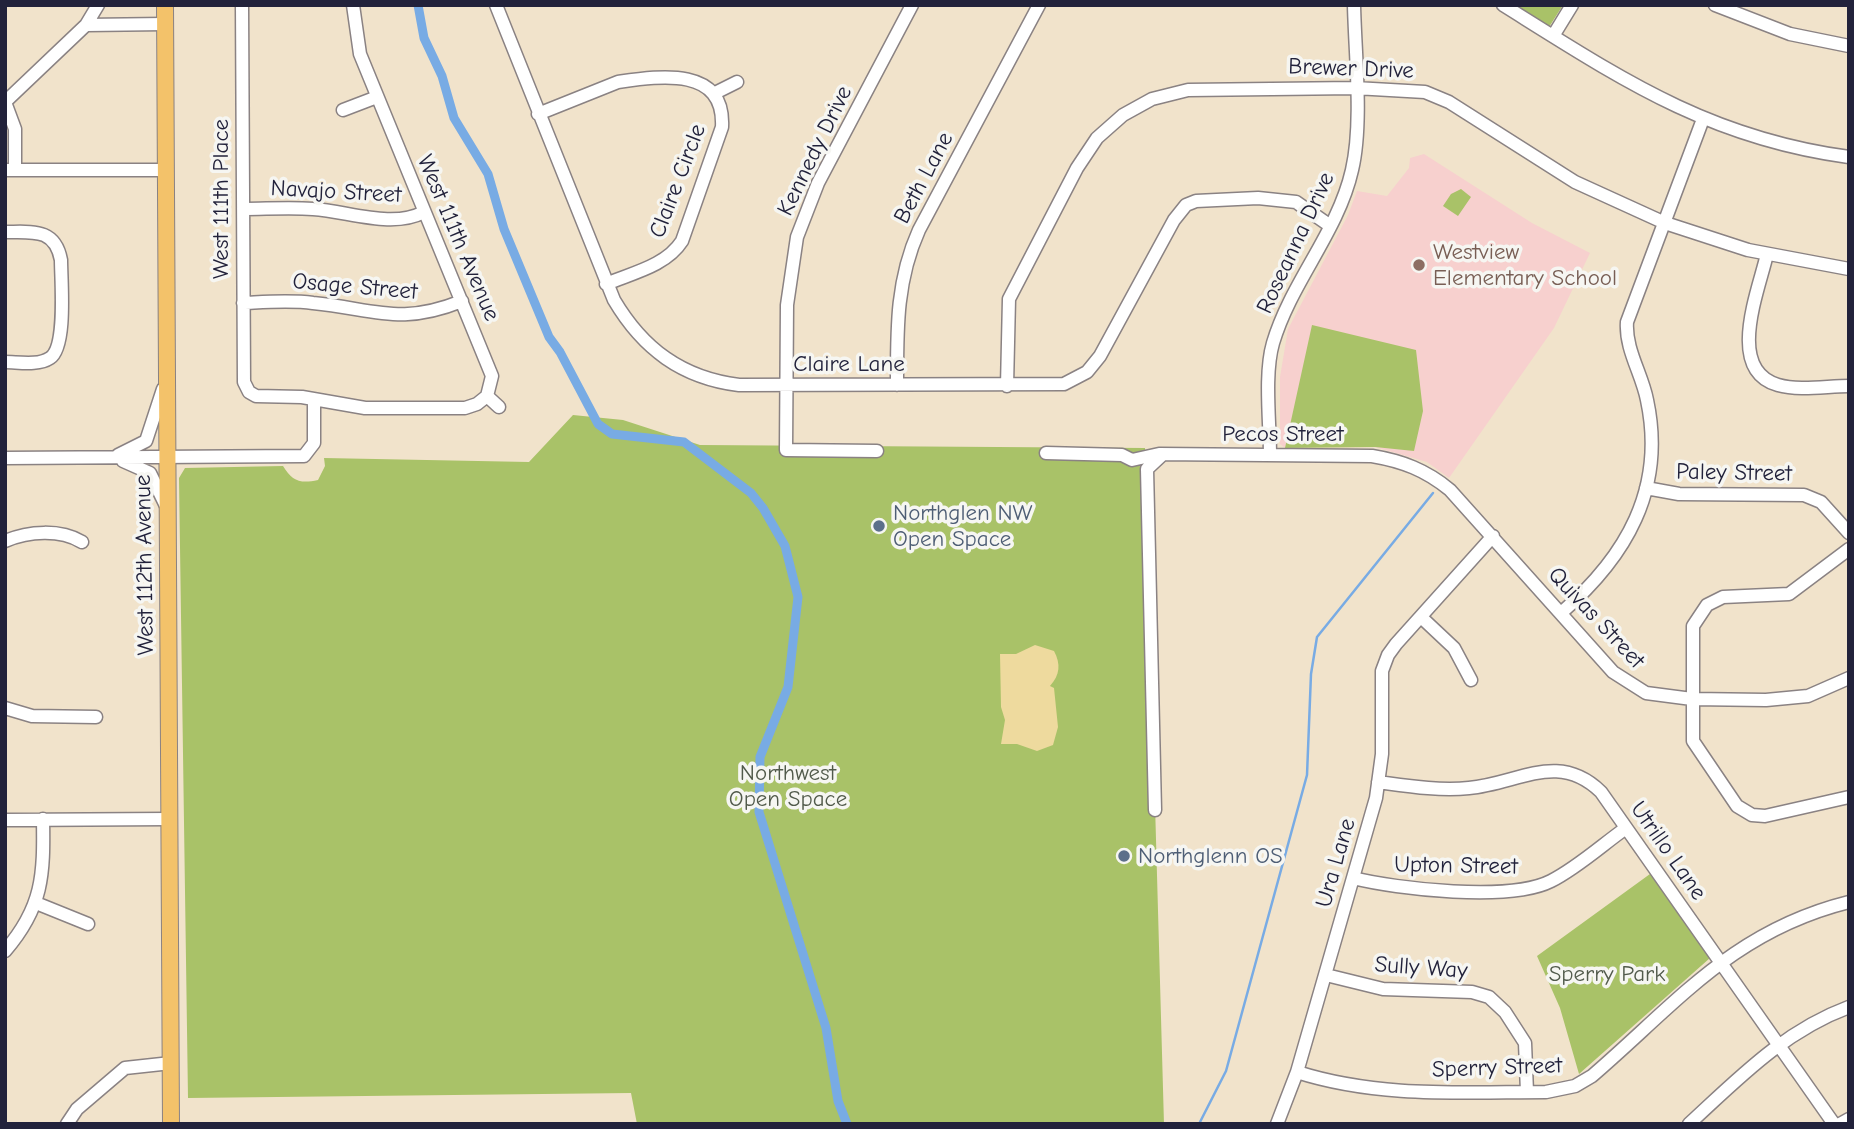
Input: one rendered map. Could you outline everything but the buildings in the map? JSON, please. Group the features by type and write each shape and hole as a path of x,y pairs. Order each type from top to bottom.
{"main road":[{"name":"West 112th Avenue","path":"165,5 171,1124"}],"street":[{"path":"98,5 86,25 5,102 15,129 10,170 166,170"},
{"name":"West 111th Place","path":"242,5 244,382 249,392 263,397 314,399"},
{"name":"West 111th Avenue","path":"353,5 359,48 377,97 492,376 487,396"},
{"name":"Claire Lane","path":"496,5 606,284 638,336 670,363 701,377 726,384 1064,384 1091,369 1174,220 1186,205 1202,200 1281,199 1303,206 1329,225"},
{"name":"Kennedy Drive","path":"877,451 786,450 789,274 800,225 818,183 912,5"},
{"name":"Beth Lane","path":"897,385 898,308 906,261 919,230 1039,5"},
{"name":"Roseanna Drive","path":"1270,455 1272,345 1352,170 1354,5"},
{"path":"1503,5 1619,79 1703,119 1769,141 1849,157"},
{"path":"1553,36 1572,5"},
{"path":"1715,5 1790,34 1849,46"},
{"path":"86,25 165,24"},
{"path":"538,114 618,82 691,78 715,93 737,82"},
{"name":"Brewer Drive","path":"1007,386 1007,312 1012,292 1077,168 1107,128 1143,103 1188,90 1417,90 1442,98 1575,182 1665,223 1767,254 1849,269"},
{"name":"Claire Circle","path":"606,284 661,262 674,253 681,241 722,127 723,116 715,93"},
{"path":"343,110 377,97"},
{"path":"1561,613 1590,587 1613,561 1631,532 1646,488 1651,455 1649,408 1629,343 1627,322 1703,119"},
{"name":"Navajo Street","path":"243,209 311,208 406,219 424,212"},
{"path":"5,232 41,232 53,239 61,260 61,286 60,335 56,352 50,358 40,361 5,362"},
{"path":"1767,254 1748,342 1752,363 1763,377 1780,386 1849,386"},
{"name":"Osage Street","path":"243,303 313,303 411,316 435,312 462,301"},
{"path":"113,458 146,441 165,382"},
{"path":"5,458 304,456 314,443 314,399 365,408 465,408 477,404 487,396 499,407"},
{"name":"Pecos Street","path":"1046,453 1122,455 1132,460 1162,455 1372,456 1413,466 1450,490 1493,536"},
{"path":"1154,810 1147,469 1162,455"},
{"path":"113,458 150,473 167,509"},
{"name":"Paley Street","path":"1646,488 1679,494 1804,495 1821,502 1849,533"},
{"path":"5,541 24,534 48,533 67,535 82,542"},
{"name":"Quivas Street","path":"1493,536 1614,672 1629,685 1658,697 1766,700 1808,696 1849,678"},
{"name":"Ura Lane","path":"1277,1124 1297,1072 1326,975 1378,782 1382,754 1384,663 1493,536"},
{"path":"1849,550 1789,594 1723,597 1707,605 1693,626 1692,699 1692,732 1697,751 1740,809 1757,816 1773,815 1849,797"},
{"path":"1421,617 1449,643 1471,680"},
{"path":"5,708 33,716 96,717"},
{"name":"Utrillo Lane","path":"1378,782 1414,787 1468,788 1537,772 1562,771 1578,775 1594,785 1779,1042 1834,1124"},
{"path":"5,951 25,925 36,903 44,875 43,819"},
{"path":"5,820 170,819"},
{"name":"Upton Street","path":"1353,878 1405,889 1524,890 1557,878 1626,828"},
{"name":"Sperry Street","path":"1297,1072 1349,1086 1384,1090 1559,1090 1584,1082 1721,961 1753,939 1797,918 1849,902"},
{"path":"36,903 88,923"},
{"name":"Sully Way","path":"1326,975 1383,989 1472,992 1489,997 1505,1012 1525,1043 1527,1092"},
{"path":"1689,1124 1779,1042 1818,1020 1849,1007"},
{"path":"67,1124 83,1104 125,1068 171,1063"},
{"path":"1840,1124 1849,1119"}],"shaded area":[{"path":"1424,154 1532,223 1590,253 1554,328 1449,478 1427,462 1375,447 1285,448 1280,444 1280,377 1288,329 1348,215 1357,191 1387,196 1409,168 1410,158"}],"green space":[{"path":"1515,5 1563,5 1549,27"},
{"path":"1461,189 1471,197 1458,216 1443,206 1451,194"},
{"path":"1312,325 1416,350 1423,411 1414,451 1375,447 1285,448"},
{"name":"Northwest Open Space","path":"573,415 623,420 700,445 1145,448 1164,1124 637,1124 631,1093 188,1098 179,478 185,468 283,466 297,480 312,481 318,480 325,466 324,458 529,462"},
{"name":"Sperry Park","path":"1650,874 1710,958 1579,1074 1560,1008 1537,956"}],"sand":[{"path":"1035,645 1054,651 1058,660 1058,674 1050,686 1054,688 1058,727 1053,745 1037,751 1017,744 1001,744 1005,720 1001,707 1000,654 1016,654"}],"waterway":[{"path":"418,5 424,38 442,76 454,118 488,174 504,229 549,337 560,352 598,424 612,434 684,442 751,493 785,546 798,597 788,687 760,757 759,812 826,1028 838,1101 847,1124"},
{"path":"1199,1124 1226,1071 1307,775 1311,674 1317,637 1433,493"}],"place":[{"name":"Westview Elementary School","path":"1419,265"},
{"name":"Northglen NW Open Space","path":"879,526"},
{"name":"Northglenn OS","path":"1124,856"}]}
